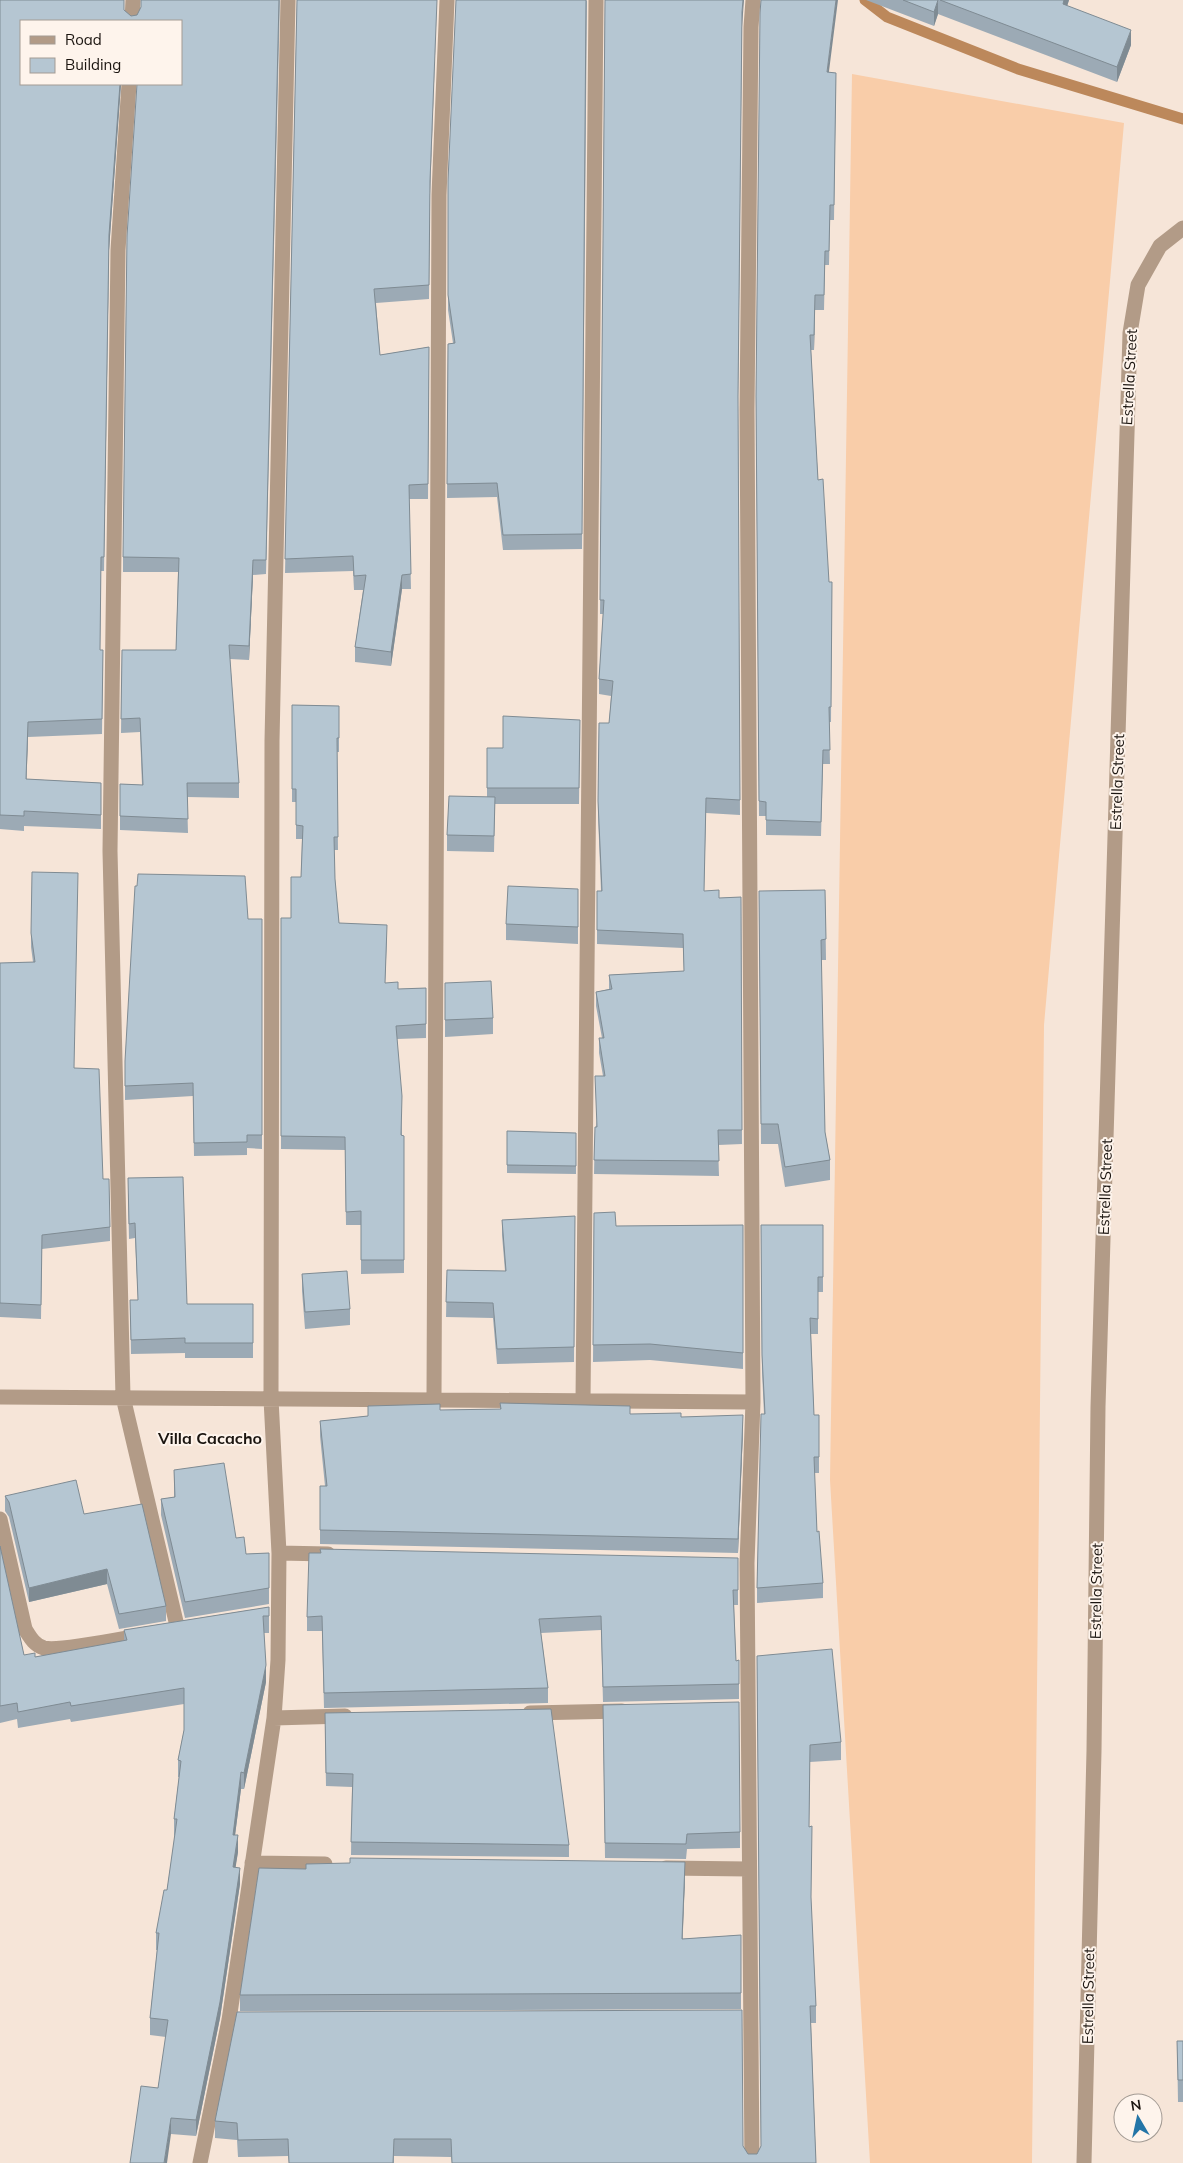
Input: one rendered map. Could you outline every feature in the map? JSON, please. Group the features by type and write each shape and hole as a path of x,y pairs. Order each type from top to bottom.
{"street":[{"path":"132,20 133,0"},
{"path":"200,2163 228,2020 274,1718 278,1660 279,1553 271,1398 272,741 288,0"},
{"path":"434,1400 439,195 447,0"},
{"path":"583,1401 596,0"},
{"path":"752,2163 745,2018 748,1869 743,1708 742,1563 753,1402 747,401 751,28 753,0"},
{"path":"129,85 118,250 110,851 123,1397 168,1631"},
{"name":"Estrella Street","path":"1084,2163 1094,1751 1098,1407 1130,333 1138,285 1160,246 1183,228"},
{"path":"0,1396 753,1402"},
{"path":"0,1519 25,1629 32,1642 44,1648 60,1648 196,1626"},
{"path":"279,1553 339,1554"},
{"path":"260,1615 279,1612"},
{"path":"511,1713 639,1710"},
{"path":"274,1718 363,1716"},
{"path":"252,1864 341,1864"},
{"path":"649,1868 748,1869"},
{"path":"228,2020 248,2020"}],"shaded area":[{"path":"852,74 1124,123 1044,1025 1032,2163 870,2163 830,1480"}],"building":[{"path":"0,0 124,0 124,10 131,16 137,15 141,7 141,0 279,0 266,560 253,560 249,646 229,645 239,783 187,783 188,819 120,816 120,784 143,785 140,718 121,719 122,650 176,650 179,558 123,557 127,236 137,85 182,85 182,20 20,20 20,85 120,85 109,235 104,557 101,557 100,650 103,650 102,719 28,722 26,779 101,783 101,815 24,811 24,816 0,815"},
{"path":"297,0 437,0 430,181 429,285 374,289 380,355 429,347 428,484 409,485 411,574 402,575 391,652 355,647 366,575 354,576 353,556 285,559"},
{"path":"456,0 586,0 582,534 503,535 497,483 447,484 448,344 455,343 448,295 448,181"},
{"path":"605,0 743,0 738,396 740,800 706,798 704,891 719,890 719,898 741,897 742,1130 718,1130 719,1161 594,1160 595,1127 597,1127 595,1076 605,1076 599,1038 604,1038 596,992 612,989 609,975 684,971 683,934 597,930 597,891 602,891 598,801 599,723 609,723 613,681 599,679 604,600 600,600"},
{"path":"761,0 836,0 827,72 836,73 834,205 830,205 829,251 825,251 824,295 815,295 814,335 810,335 818,480 823,479 829,582 832,582 831,707 829,707 830,750 823,750 821,822 766,820 766,802 759,801 756,396"},
{"path":"903,0 938,0 934,12"},
{"path":"940,0 1064,0 1063,4 1131,30 1117,67"},
{"path":"292,705 339,706 339,738 337,738 338,837 334,837 339,923 387,925 385,983 398,982 398,989 426,988 426,1024 396,1026 402,1096 401,1135 404,1136 404,1260 361,1260 361,1211 346,1212 345,1137 281,1136 281,918 291,918 291,877 301,877 303,826 296,825 296,789 292,789"},
{"path":"503,716 580,720 579,788 487,788 487,748 503,748"},
{"path":"449,796 495,797 494,836 447,835"},
{"path":"32,872 78,873 74,1068 99,1069 103,1179 109,1179 110,1227 42,1235 41,1305 0,1303 0,963 35,962 31,933"},
{"path":"138,874 245,876 248,919 262,919 262,1135 247,1135 247,1142 194,1143 193,1083 125,1086 135,886 137,886"},
{"path":"508,886 578,889 578,927 506,924"},
{"path":"825,890 826,939 821,940 825,1132 830,1160 785,1167 778,1124 761,1124 759,891"},
{"path":"491,981 493,1018 445,1020 445,983"},
{"path":"507,1131 576,1133 576,1166 507,1165"},
{"path":"183,1177 187,1304 253,1304 253,1343 185,1343 185,1338 131,1340 130,1300 138,1300 135,1223 129,1224 128,1178"},
{"path":"615,1212 616,1226 743,1225 743,1353 650,1344 593,1345 594,1213"},
{"path":"575,1216 574,1347 497,1349 493,1303 446,1302 447,1270 506,1271 502,1220"},
{"path":"761,1225 823,1225 823,1277 818,1277 818,1319 810,1318 814,1415 819,1415 819,1457 814,1457 817,1532 819,1531 823,1583 757,1588 761,1414 765,1414 762,1355"},
{"path":"347,1271 350,1309 305,1312 302,1274"},
{"path":"500,1403 630,1406 630,1414 681,1413 681,1417 743,1415 738,1539 320,1530 320,1486 327,1486 320,1421 368,1416 368,1406 440,1404 440,1410 501,1409"},
{"path":"224,1463 236,1538 244,1537 246,1554 269,1553 269,1588 185,1602 161,1499 175,1497 174,1470"},
{"path":"76,1480 84,1514 142,1504 166,1606 119,1614 107,1569 29,1588 9,1502 5,1496"},
{"path":"0,1546 24,1655 35,1653 35,1657 127,1640 124,1630 269,1607 269,1616 263,1616 266,1665 244,1773 241,1772 233,1835 238,1835 233,1867 240,1868 220,2002 196,2120 171,2118 164,2163 130,2163 141,2086 158,2088 168,2020 150,2018 159,1933 156,1933 164,1890 167,1890 177,1819 174,1819 181,1761 178,1760 184,1730 184,1688 71,1706 70,1702 18,1712 17,1703 0,1706"},
{"path":"320,1549 738,1558 738,1590 733,1590 736,1661 739,1660 739,1684 603,1687 601,1616 539,1619 548,1688 324,1693 322,1616 307,1617 309,1553 321,1553"},
{"path":"832,1649 841,1742 810,1745 809,1827 812,1826 811,1897 816,2006 810,2006 816,2163 452,2163 451,2139 394,2139 393,2163 289,2163 288,2139 238,2140 237,2123 215,2121 237,2012 742,2010 743,2146 748,2154 757,2154 761,2146 757,1656"},
{"path":"739,1702 740,1832 687,1834 686,1844 605,1843 603,1705"},
{"path":"551,1709 569,1845 351,1842 353,1774 326,1773 325,1713"},
{"path":"350,1858 685,1862 682,1939 741,1935 741,1993 240,1995 259,1868 306,1869 306,1864 350,1863"},
{"path":"1177,2041 1183,2041 1183,2080 1178,2080"}],"waterway":[{"path":"865,0 887,17 1018,69 1183,119"}],"district":[{"name":"Villa Cacacho","path":"210,1438"}]}
